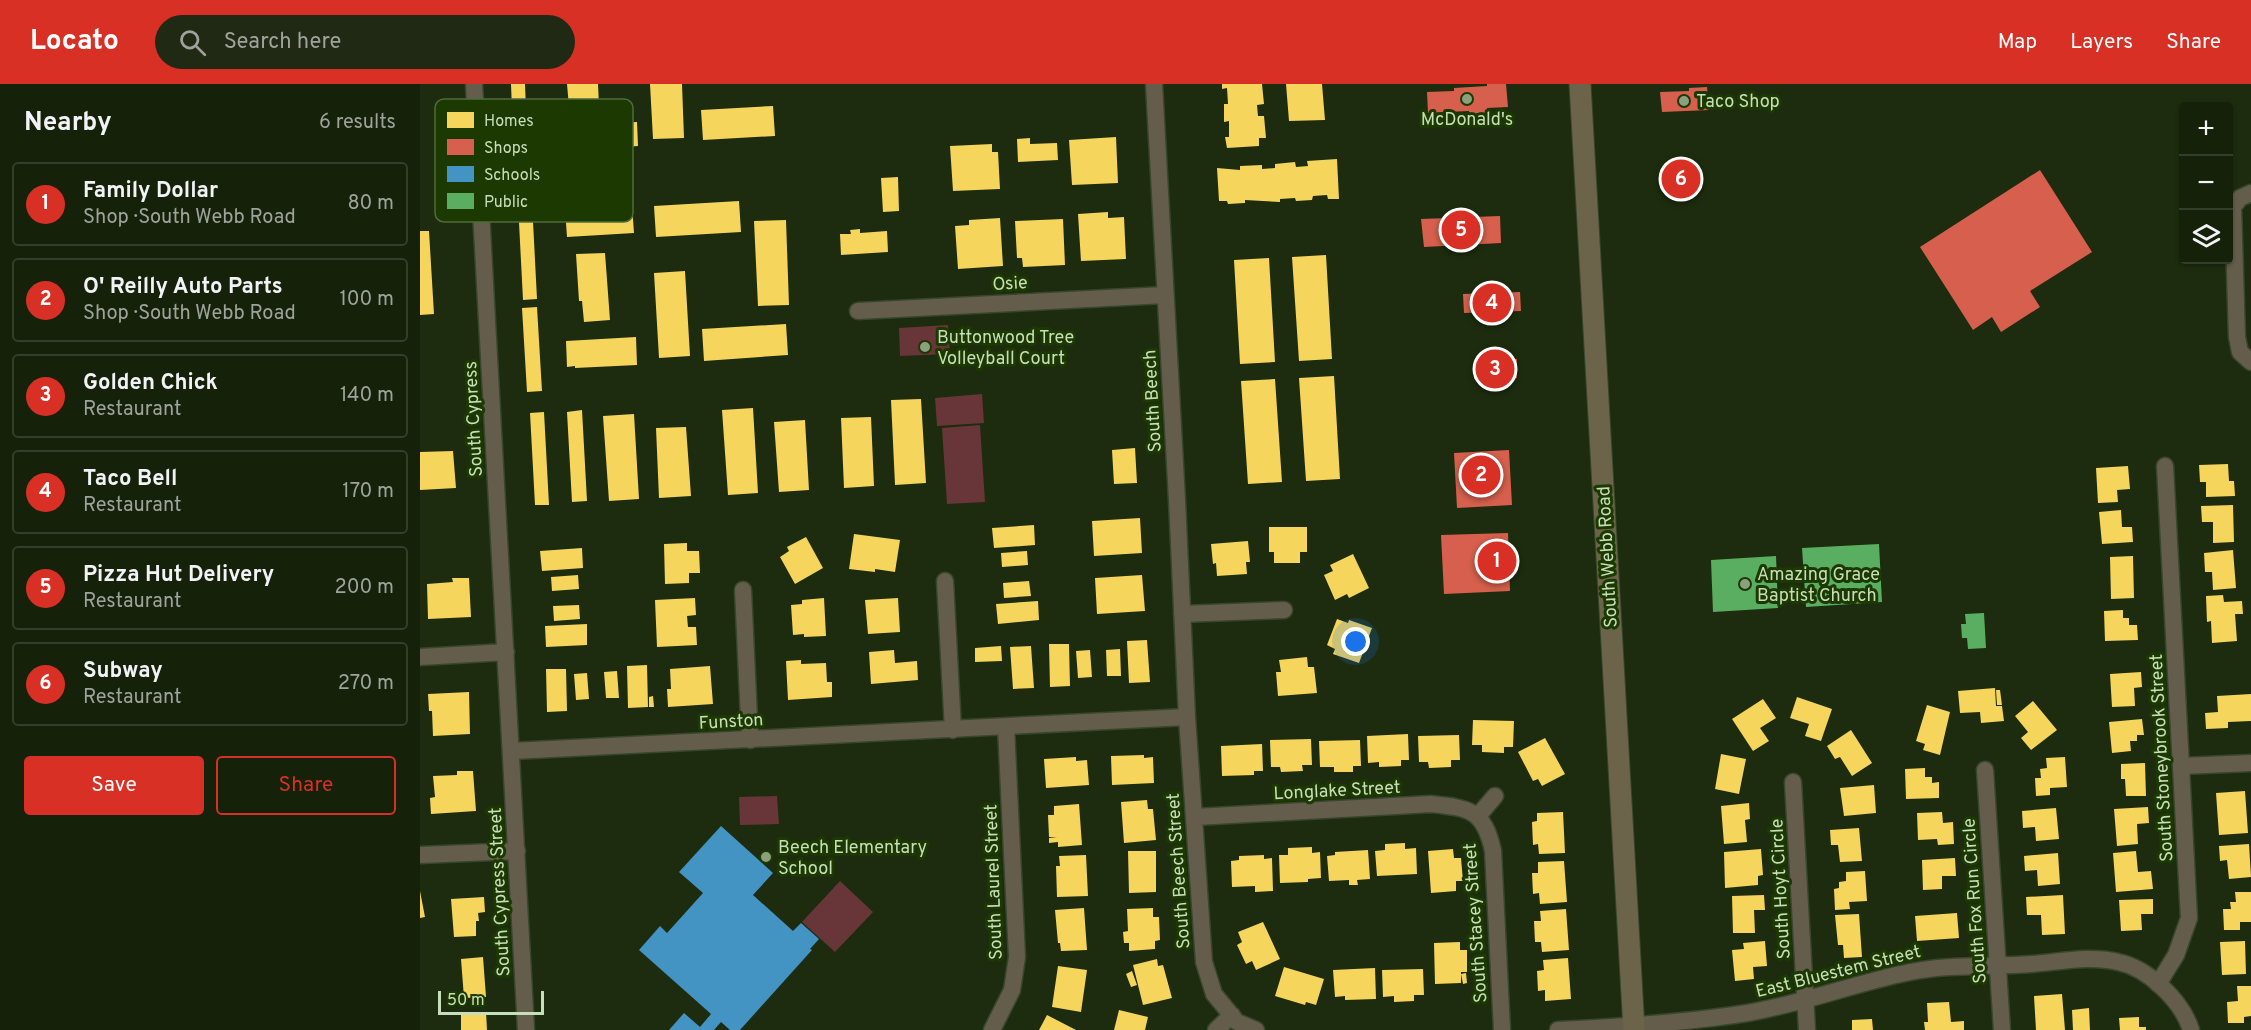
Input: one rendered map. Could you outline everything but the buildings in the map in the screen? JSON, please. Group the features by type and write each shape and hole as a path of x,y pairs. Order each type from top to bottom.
{"main road":[{"name":"South Webb Road","path":"1580,84 1634,1028"}],"street":[{"name":"South Cypress","path":"474,84 475,99"},
{"name":"South Beech","path":"1154,84 1187,717"},
{"path":"2251,193 2240,198 2233,207 2237,337 2240,352 2251,362"},
{"name":"South Cypress","path":"482,222 512,751"},
{"name":"Osie","path":"858,310 1165,295"},
{"name":"South Stoneybrook Street","path":"2158,984 2176,955 2189,918 2165,466"},
{"path":"945,581 952,730"},
{"path":"743,590 750,740"},
{"path":"1182,614 1284,610"},
{"path":"420,657 506,652"},
{"path":"1006,727 1187,717"},
{"name":"South Beech Street","path":"1187,717 1204,962 1214,994 1232,1015"},
{"name":"Funston","path":"512,751 1006,727"},
{"name":"South Laurel Street","path":"992,1030 1012,990 1017,957 1006,727"},
{"name":"South Cypress Street","path":"512,751 526,1030"},
{"path":"2181,766 2251,763"},
{"name":"South Fox Run Circle","path":"1985,770 2002,1030"},
{"name":"South Hoyt Circle","path":"1793,782 1807,1030"},
{"path":"1478,816 1495,796"},
{"name":"Longlake Street","path":"1195,817 1431,804 1463,807 1478,816"},
{"name":"South Stacey Street","path":"1478,816 1489,835 1492,851 1502,1030"},
{"path":"420,855 517,851"},
{"name":"East Bluestem Street","path":"1557,1030 1634,1028 1746,1013 1928,969 2097,960 2117,961 2158,984"},
{"path":"2158,984 2176,1000 2191,1030"},
{"path":"1216,1030 1232,1015 1237,1022 1256,1030"}],"shaded area":[{"name":"Buttonwood Tree Volleyball Court","path":"948,325 950,354 900,356 899,328"},
{"path":"982,394 984,423 937,426 935,398"},
{"path":"980,425 985,502 947,504 942,428"},
{"path":"777,796 779,824 740,825 739,797"},
{"path":"840,881 873,912 835,952 802,922"}],"place":[{"name":"McDonald's","path":"1467,99"},
{"name":"Taco Shop","path":"1684,101"},
{"name":"Subway","path":"1681,179"},
{"name":"Pizza Hut Delivery","path":"1461,230"},
{"name":"Taco Bell","path":"1492,303"},
{"name":"Buttonwood Tree Volleyball Court","path":"925,347"},
{"name":"Golden Chick","path":"1495,369"},
{"name":"O' Reilly Auto Parts","path":"1481,475"},
{"name":"Family Dollar","path":"1497,561"},
{"name":"Amazing Grace Baptist Church","path":"1745,584"},
{"name":"Beech Elementary School","path":"766,857"}]}
